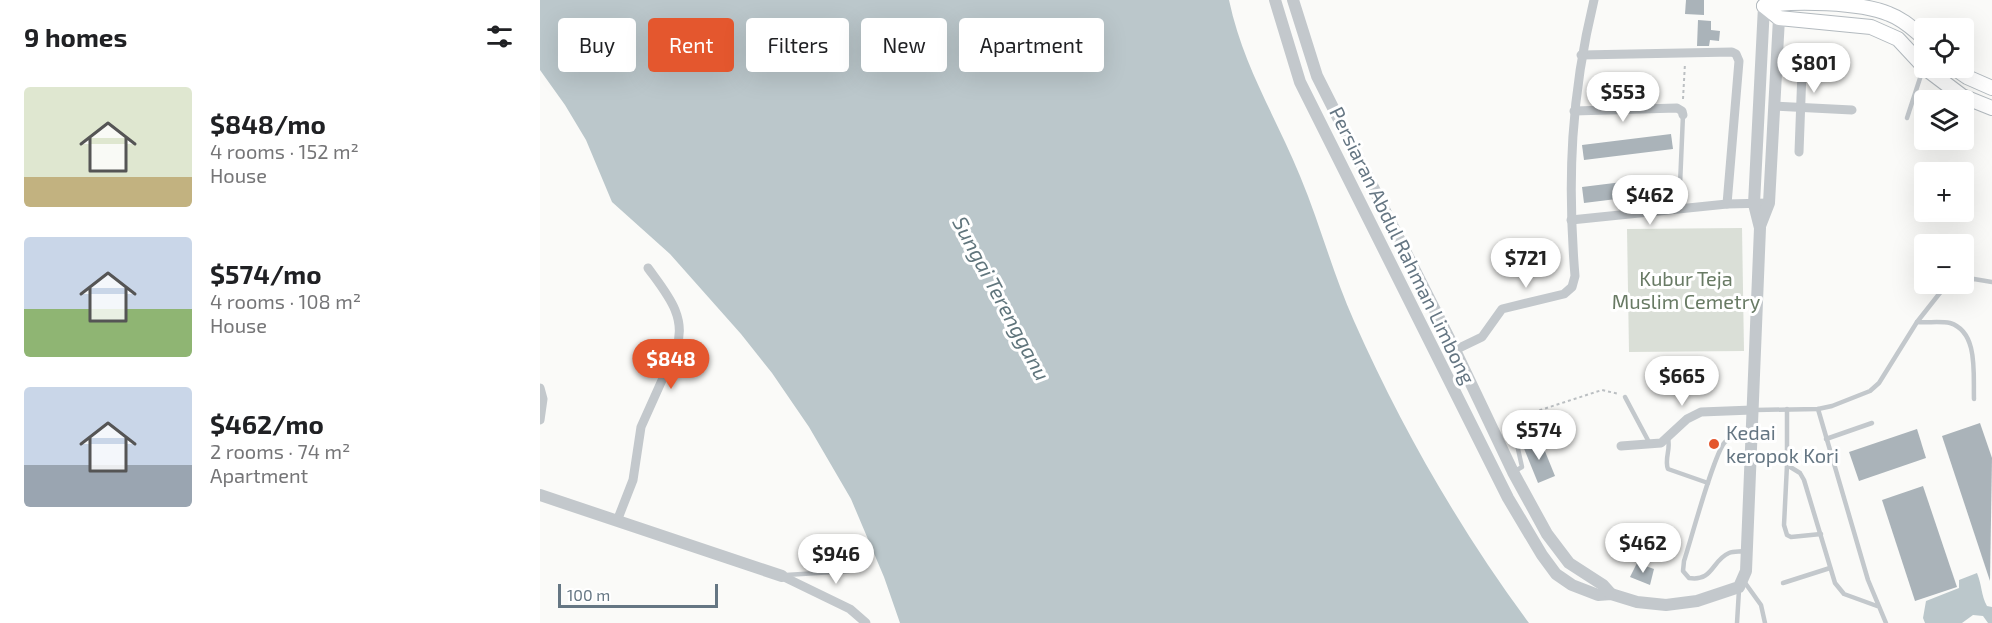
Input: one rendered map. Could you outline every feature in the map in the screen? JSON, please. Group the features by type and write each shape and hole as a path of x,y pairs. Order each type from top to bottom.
{"main road":[{"path":"1764,3 1780,0 1850,4 1875,9 1905,22 1914,30"},
{"path":"1779,18 1780,0"},
{"path":"1764,3 1779,18 1871,27 1898,39 1914,56"},
{"path":"1938,78 1962,96 1992,108"},
{"path":"1969,78 1992,88"}],"street":[{"name":"Persiaran Abdul Rahman Limbong","path":"1275,0 1300,82 1508,498 1542,555 1557,574 1572,585 1598,595 1611,594"},
{"name":"Persiaran Abdul Rahman Limbong","path":"1293,0 1317,76 1514,472 1556,547 1569,563 1603,585 1611,594"},
{"path":"1455,350 1482,337 1502,309 1564,294 1572,287 1575,276 1571,220 1574,111 1581,55 1594,0"},
{"path":"1611,594 1650,604 1684,604 1741,584 1746,571 1760,228 1754,204 1764,3"},
{"path":"1760,228 1769,203 1779,18"},
{"path":"1581,55 1731,52 1736,54 1739,61 1727,204"},
{"path":"1799,152 1802,71"},
{"path":"1774,106 1852,110"},
{"path":"1574,111 1677,108 1683,113"},
{"path":"1571,220 1727,204 1769,203"},
{"path":"617,521 633,480 641,427 680,336 680,322 674,306 648,268"},
{"path":"540,388 543,399 540,420"},
{"path":"1622,447 1661,443 1687,420 1701,412 1752,410"},
{"path":"540,495 782,576 850,609 866,623"}],"lane":[{"path":"1907,118 1920,78"},
{"path":"1679,209 1683,113"},
{"path":"1974,279 1992,282"},
{"path":"1752,410 1818,409 1870,391 1879,383 1917,322 1939,294"},
{"path":"1917,322 1949,323 1964,332 1971,345 1974,399"},
{"path":"1624,397 1650,444"},
{"path":"1787,409 1784,525 1787,535 1791,537 1821,534"},
{"path":"1818,409 1877,606 1886,623"},
{"path":"1514,472 1522,467 1514,431 1520,417"},
{"path":"1826,439 1872,423"},
{"path":"1747,551 1727,554 1707,575 1698,580 1689,578 1683,571 1708,483 1724,443 1751,431"},
{"path":"1668,439 1670,446 1666,465 1668,469 1708,483"},
{"path":"1787,465 1800,473 1804,480 1835,583 1844,594 1877,606"},
{"path":"1784,583 1830,568"},
{"path":"782,576 805,572 849,570"},
{"path":"1737,623 1741,584"},
{"path":"1741,584 1761,605 1765,623"}],"path":[{"path":"1683,113 1686,53"},
{"path":"1520,417 1602,390 1613,391 1624,397"}],"green space":[{"name":"Kubur Teja Muslim Cemetry","path":"1742,228 1744,351 1629,352 1627,229"}],"water":[{"name":"Sungai Terengganu","path":"540,0 1229,0 1242,47 1300,176 1346,303 1372,361 1433,477 1479,551 1529,623 900,623 884,577 851,499 809,427 772,373 741,334 670,254 612,202 586,140 540,70"},
{"path":"1977,573 1985,602 1987,606 1992,607 1992,623 1988,623 1983,616 1973,615 1962,623 1925,623 1923,618 1926,601 1959,588 1959,580"}],"building":[{"path":"1686,0 1704,0 1704,15 1685,14"},
{"path":"1698,20 1711,21 1711,30 1720,31 1719,41 1710,40 1709,46 1697,46"},
{"path":"1671,134 1673,149 1584,160 1582,145"},
{"path":"1671,176 1673,192 1584,203 1582,187"},
{"path":"1980,423 1992,458 1990,581 1942,436"},
{"path":"1917,429 1926,458 1859,481 1849,452"},
{"path":"1540,439 1555,476 1538,483 1523,446"},
{"path":"1923,486 1957,587 1915,601 1882,500"},
{"path":"1637,563 1654,569 1650,585 1630,577"}],"place":[{"name":"Kedai keropok Kori","path":"1714,444"}]}
